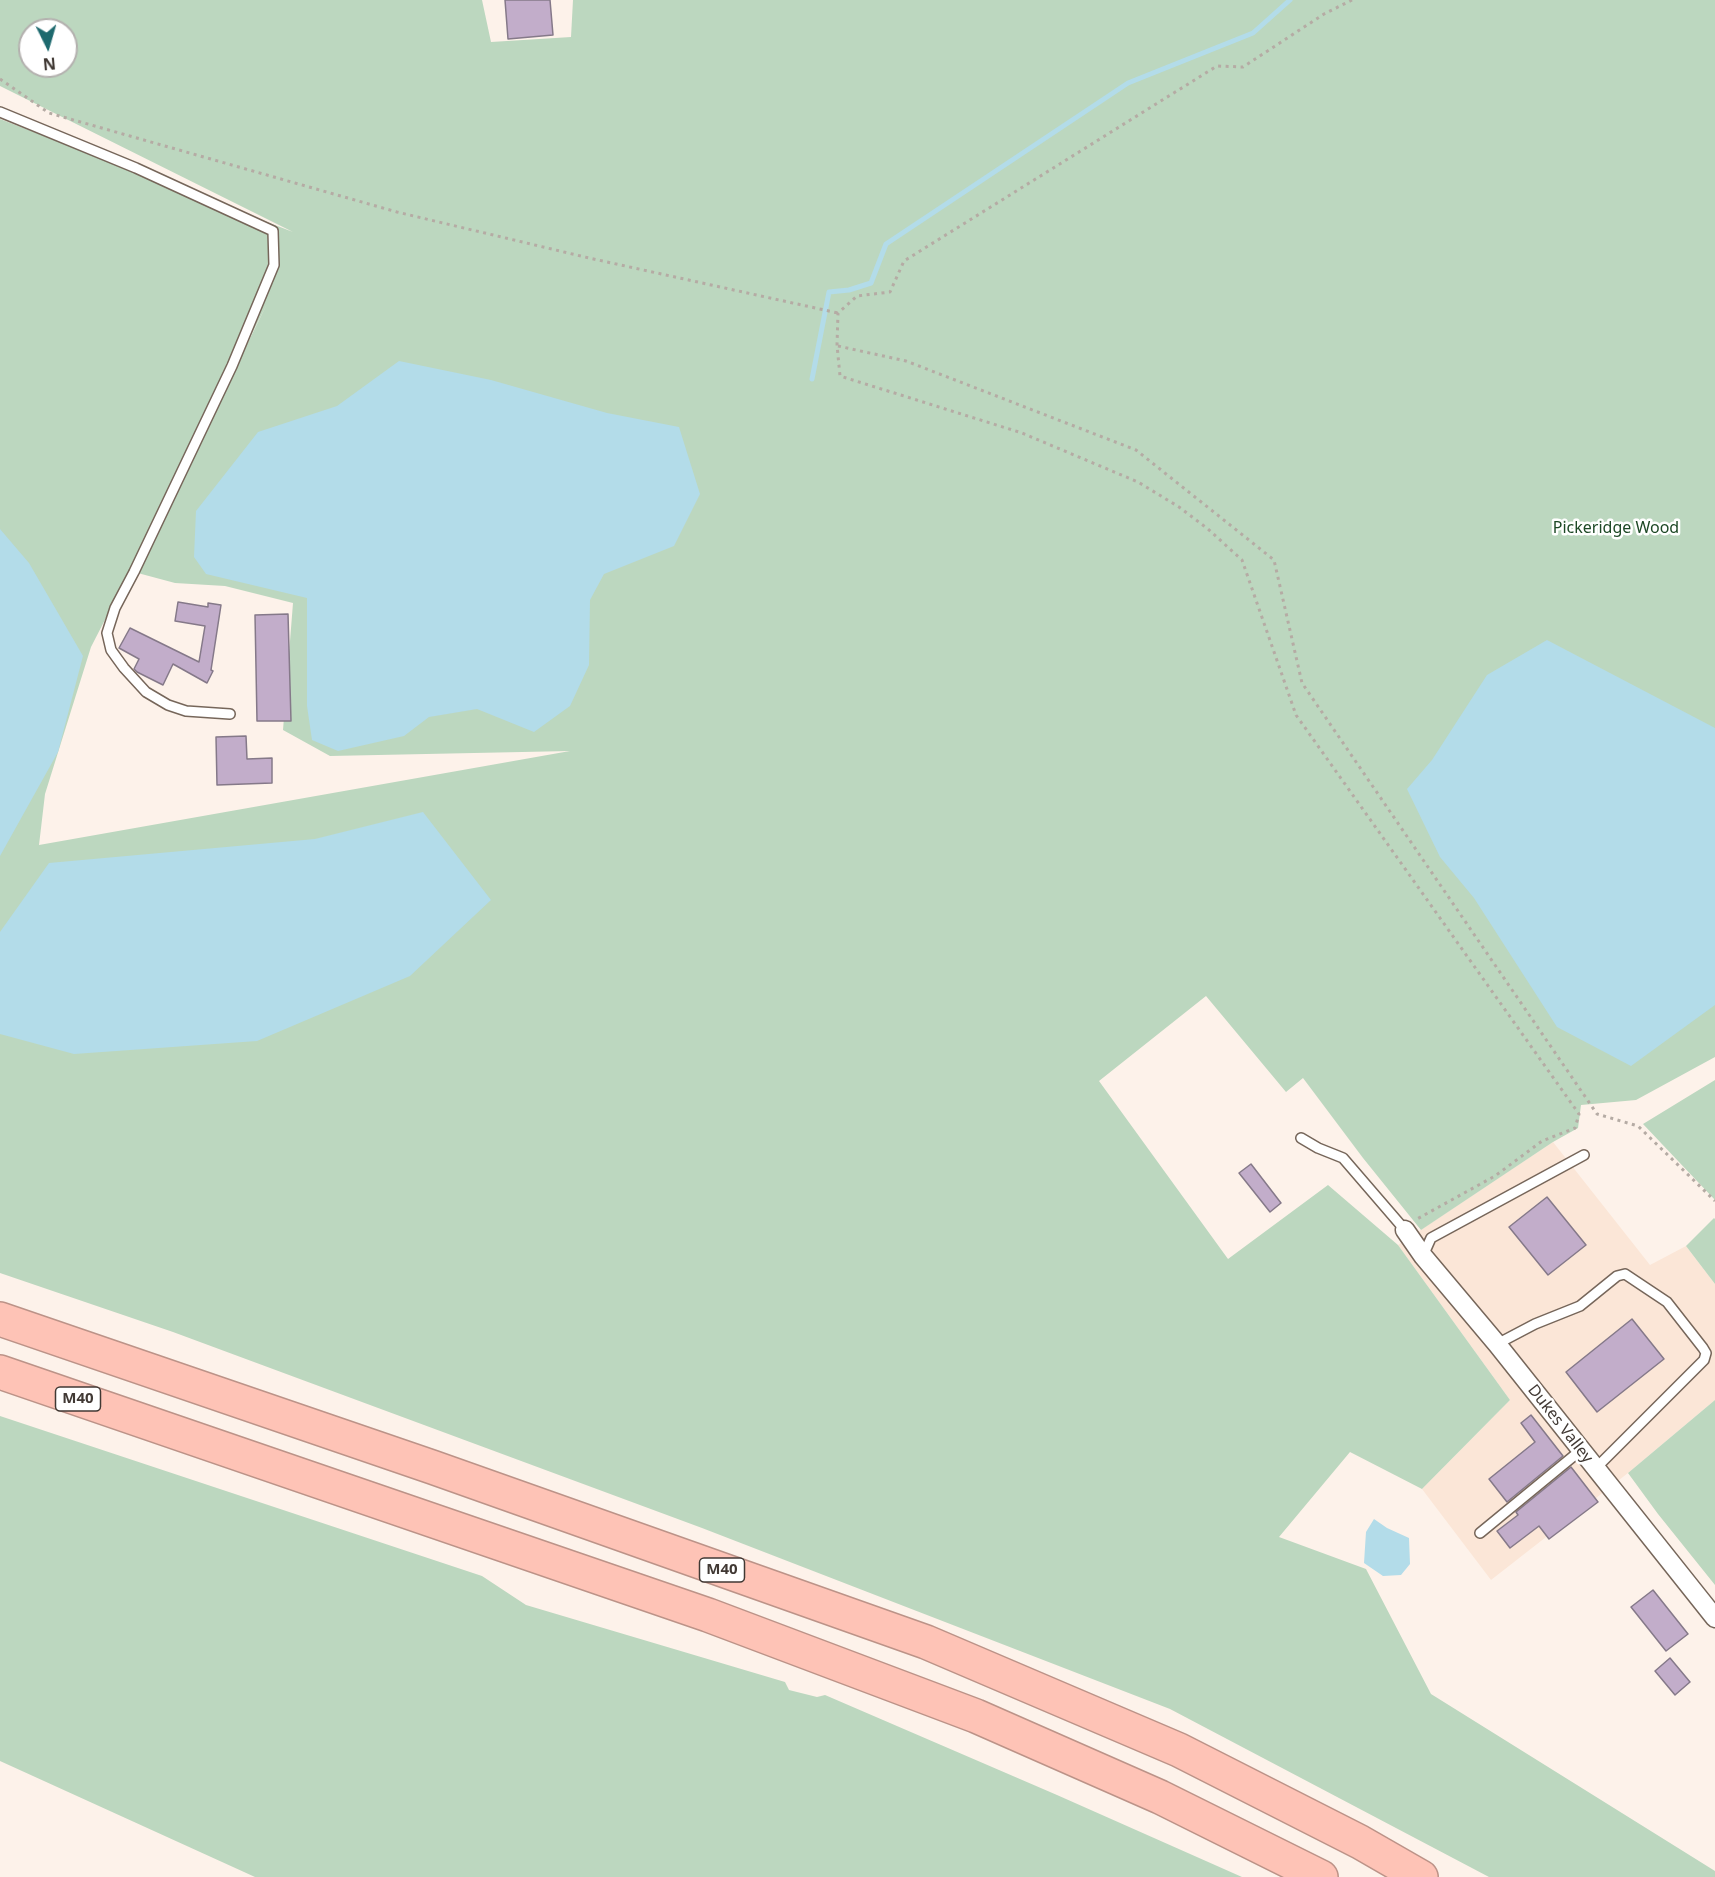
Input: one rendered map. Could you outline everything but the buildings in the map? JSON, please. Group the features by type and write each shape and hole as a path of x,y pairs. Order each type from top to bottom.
{"highway":[{"name":"M40","path":"0,1319 432,1467 926,1642 1179,1750 1360,1842 1421,1877"},
{"name":"M40","path":"0,1372 708,1615 976,1716 1160,1797 1321,1877"}],"street":[{"name":"Dukes Valley","path":"1405,1230 1423,1256 1497,1344 1715,1618"}],"lane":[{"path":"0,112 136,168 273,231 274,265 245,336 140,561 115,608 107,633 111,650 146,692 168,705 186,711 230,714"},
{"path":"1301,1138 1343,1158 1405,1230"},
{"path":"1423,1256 1431,1238 1584,1155"},
{"path":"1497,1344 1535,1324 1580,1306 1617,1276 1625,1274 1667,1302 1703,1348 1706,1353 1704,1360 1595,1468"},
{"path":"1480,1533 1581,1450"}],"path":[{"path":"1352,0 1324,14 1242,67 1217,66 904,261 890,292 857,297 838,313 837,345 840,376 1022,433 1138,482 1179,507 1208,529 1242,560 1296,715 1579,1114 1575,1128 1542,1142 1495,1176 1420,1216 1405,1230"},
{"path":"0,79 49,113 397,212 589,258 838,313"},
{"path":"837,345 906,362 1136,450 1274,560 1302,683 1590,1104 1597,1114 1638,1126 1715,1201"}],"shaded area":[{"path":"1553,1142 1650,1265 1686,1246 1715,1284 1715,1400 1628,1473 1491,1580 1422,1489 1510,1400 1398,1245"}],"green space":[{"name":"Pickeridge Wood","path":"0,0 482,0 491,42 571,37 573,0 1715,0 1715,1057 1636,1100 1581,1105 1578,1128 1553,1142 1421,1230 1303,1078 1286,1092 1206,996 1099,1081 1228,1259 1328,1185 1398,1245 1510,1400 1422,1489 1350,1452 1279,1537 1366,1569 1431,1694 1715,1871 1715,1877 1489,1877 1170,1709 702,1528 173,1332 0,1273 0,119 293,232 0,86","holes":["267,304 134,572 175,583 225,586 293,603 283,730 330,756 570,751 39,845 45,794 91,647"]},
{"path":"1715,1080 1715,1200 1643,1124"},
{"path":"1715,1219 1715,1284 1686,1246"},
{"path":"1715,1400 1715,1585 1628,1473"},
{"path":"0,1416 482,1576 526,1605 785,1682 789,1690 817,1697 825,1695 1242,1877 255,1877 0,1761"}],"water":[{"path":"399,361 491,380 607,413 679,427 700,494 674,546 604,574 590,600 589,665 570,706 534,732 477,709 429,717 404,736 338,751 312,740 307,706 307,598 206,574 194,557 196,511 258,432 337,406"},
{"path":"0,529 29,563 83,656 58,752 0,856"},
{"path":"1547,640 1715,728 1715,1005 1631,1066 1557,1027 1474,898 1440,857 1407,789 1432,760 1487,675"},
{"path":"423,812 491,900 410,976 257,1041 74,1054 0,1034 0,932 49,863 315,839"},
{"path":"1374,1519 1409,1538 1410,1564 1401,1575 1383,1576 1364,1563 1366,1532"}],"waterway":[{"path":"812,379 829,292 849,290 871,283 886,244 1128,83 1253,33 1290,0"}]}
